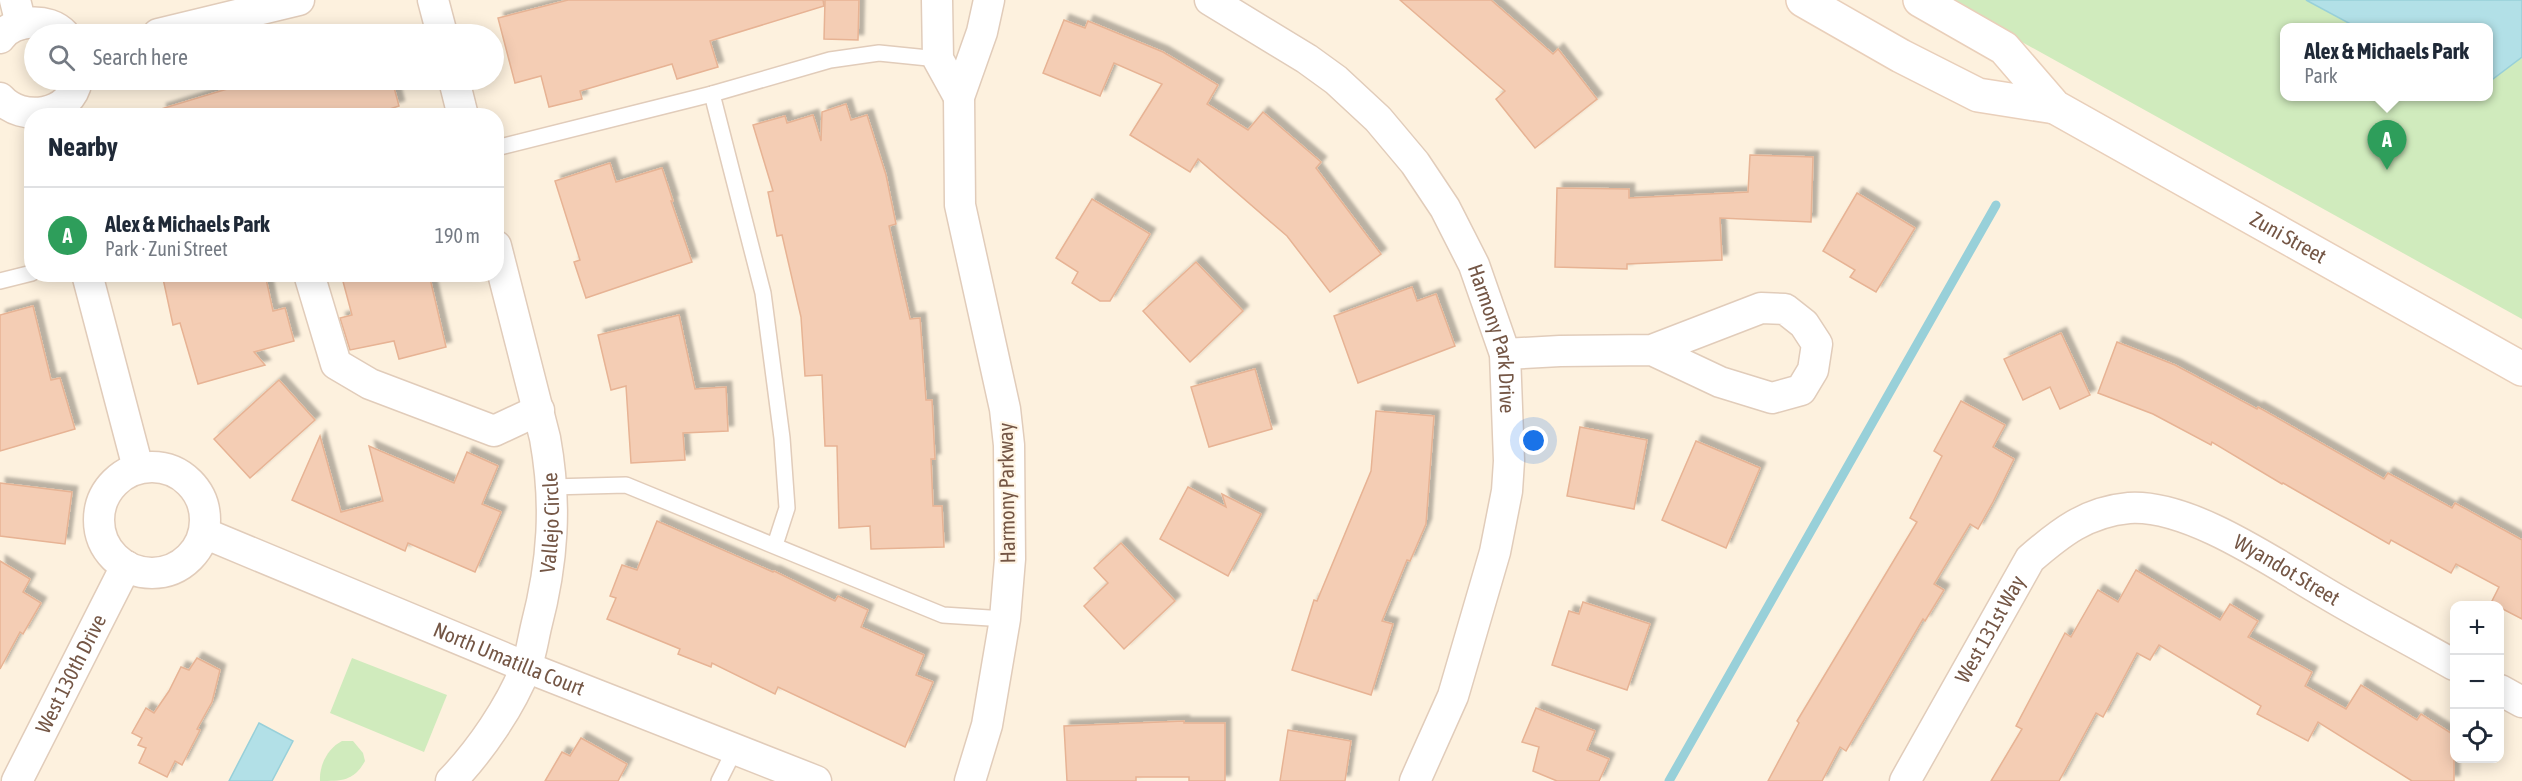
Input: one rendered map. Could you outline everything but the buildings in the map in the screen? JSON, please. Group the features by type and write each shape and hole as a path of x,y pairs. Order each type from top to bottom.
{"main road":[{"name":"Zuni Street","path":"1803,0 1901,56 1978,95 2055,107"},
{"name":"Zuni Street","path":"1920,0 2004,48 2055,107 2522,369"}],"street":[{"path":"199,24 299,0"},
{"path":"433,0 439,24"},
{"name":"Harmony Parkway","path":"937,0 938,59 959,97"},
{"name":"Harmony Parkway","path":"970,781 987,725 1005,619 1010,559 1009,445 1005,409 960,205 959,97 982,32 989,0"},
{"name":"Harmony Park Drive","path":"1210,0 1307,59 1336,80 1378,119 1415,163 1445,208 1474,265 1505,354 1509,461 1507,491 1495,552 1453,696 1415,781"},
{"path":"12,21 46,24"},
{"path":"56,108 65,102 73,90"},
{"path":"456,90 461,108"},
{"path":"0,98 7,106 24,112"},
{"name":"Vallejo Circle","path":"451,781 493,728 526,667 544,596 552,543 550,466 539,410 504,277"},
{"path":"89,282 138,468"},
{"path":"311,282 336,364 370,384 494,430 539,410"},
{"path":"1505,354 1652,350 1761,308 1785,309 1804,324 1818,344 1813,370 1801,390 1772,398 1720,382 1652,350"},
{"path":"138,468 166,468 190,481 204,505 204,533 193,555 173,569 149,573 126,566 110,553 100,534 99,513 106,493 120,477 138,468"},
{"name":"Wyandot Street","path":"2108,512 2129,508 2151,509 2202,525 2246,546 2450,663"},
{"name":"West 131st Way","path":"1905,781 2030,559 2061,532 2079,522 2108,512"},
{"name":"North Umatilla Court","path":"204,533 526,667 816,781"},
{"name":"West 130th Drive","path":"16,781 126,566"},
{"path":"2504,693 2522,702"}],"lane":[{"path":"504,146 712,94 830,60 879,53 938,59"},
{"path":"712,94 764,304 782,438 787,508 775,545"},
{"path":"0,281 24,275"},
{"path":"551,487 626,485 943,615 1005,619"},
{"path":"719,781 735,749"}],"green space":[{"path":"1948,0 2522,0 2522,319 1984,21"},
{"path":"352,658 447,695 424,752 330,713"},
{"path":"342,741 353,741 363,753 365,761 352,776 335,781 320,781 325,758"}],"water":[{"path":"2306,0 2522,0 2522,57 2493,79 2493,23 2349,23"},
{"path":"259,723 293,741 272,781 229,781"}],"waterway":[{"path":"1669,781 1996,205"}],"place":[{"name":"Alex & Michaels Park","path":"2387,170"}]}
